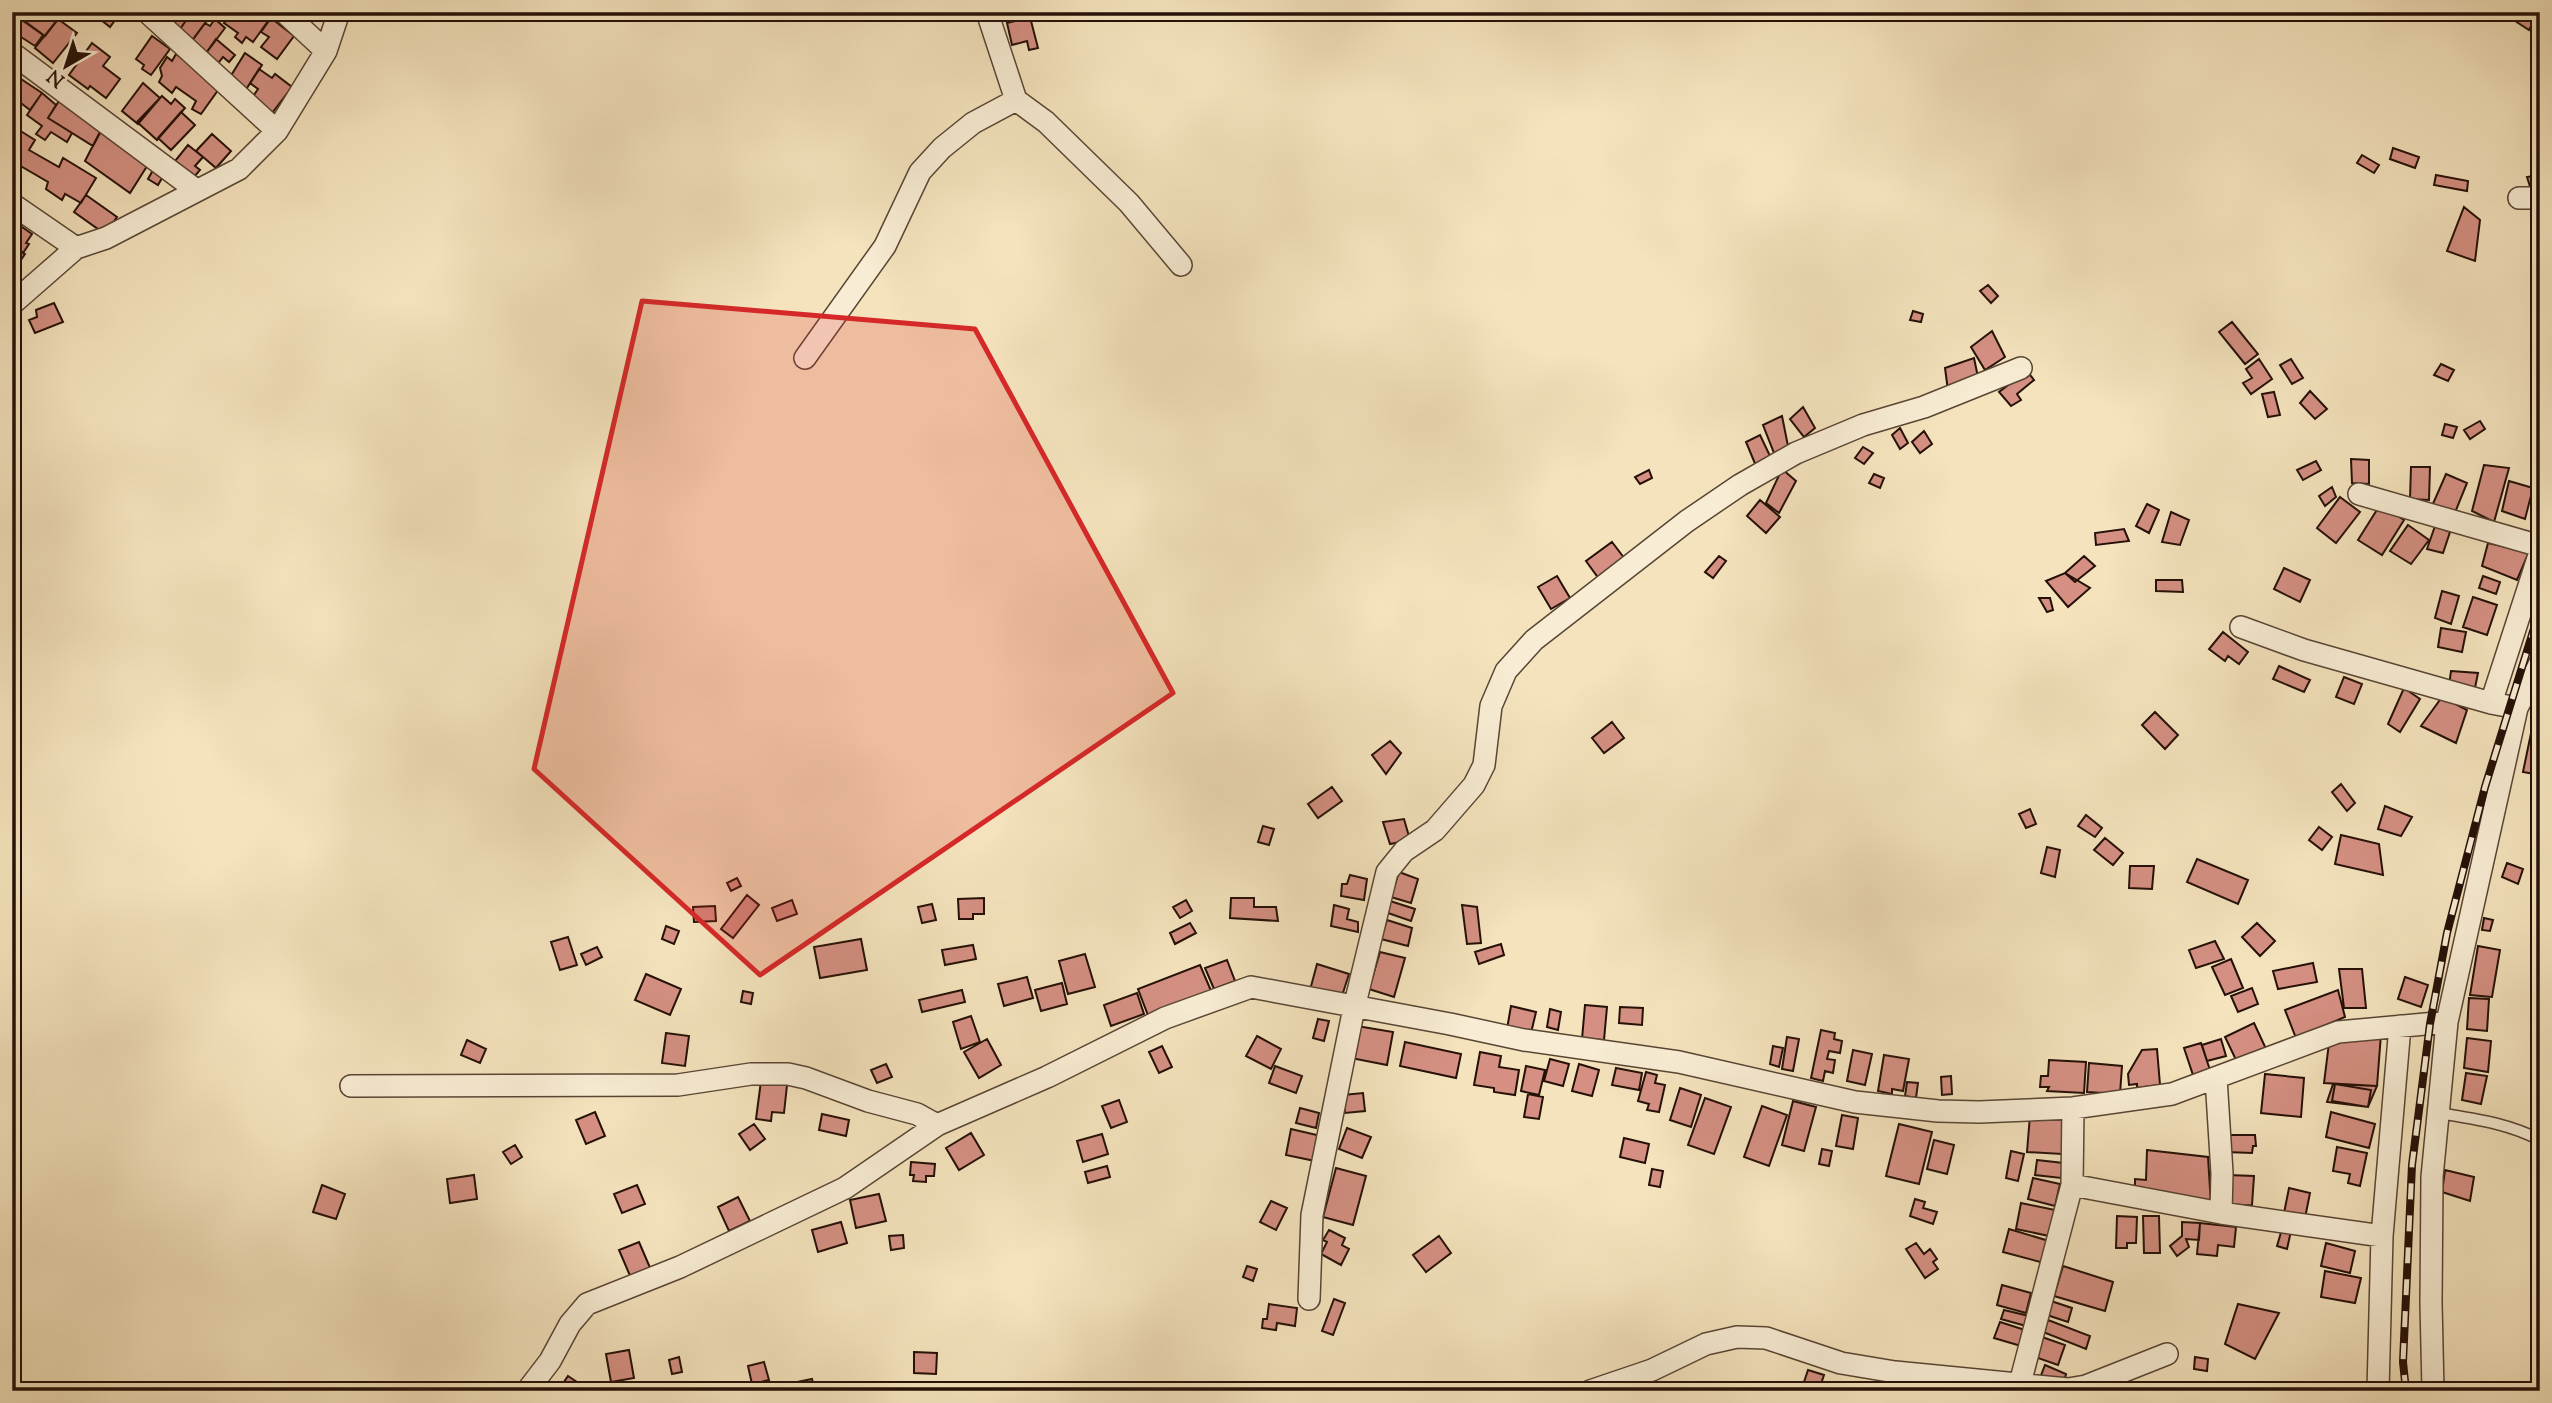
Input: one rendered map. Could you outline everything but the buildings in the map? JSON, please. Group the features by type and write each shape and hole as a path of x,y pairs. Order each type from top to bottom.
{"street":[{"path":"147,12 277,131"},
{"path":"284,12 326,51"},
{"path":"12,304 76,248 106,237 239,169 277,131 326,51 339,12"},
{"path":"987,12 1016,100 1046,122 1129,203 1181,265"},
{"path":"12,53 196,190"},
{"path":"805,358 885,246 920,172 942,148 973,123 1016,100"},
{"path":"12,204 76,248"},
{"path":"1309,1300 1312,1215 1354,1008 1387,872 1404,851 1435,830 1474,785 1484,765 1491,706 1506,671 1534,640 1688,521 1740,485 1796,453 1863,425 1924,407 2021,368"},
{"path":"2359,494 2540,546"},
{"path":"2491,703 2540,552"},
{"path":"2241,627 2304,650 2517,708"},
{"path":"2433,1391 2432,1177 2446,1022 2517,708 2540,663"},
{"path":"527,1391 550,1361 570,1324 587,1304 680,1266 845,1188 937,1125 1047,1077 1165,1018 1251,987 1524,1040 1679,1062 1855,1102 1938,1111 2073,1108 2172,1094 2338,1032 2446,1022"},
{"path":"2378,1391 2382,1236 2400,1026"},
{"path":"351,1086 678,1084 751,1074 778,1074 806,1078 868,1101 916,1114 937,1125"},
{"path":"2216,1078 2222,1173 2221,1213"},
{"path":"2019,1388 2072,1185 2073,1108"},
{"path":"2072,1185 2221,1213 2382,1236"},
{"path":"1590,1391 1652,1370 1706,1344 1737,1336 1766,1338 1841,1363 2019,1388 2068,1389 2086,1386 2167,1354"}],"lane":[{"path":"2439,1113 2491,1121 2540,1140"}],"highlighted area":[{"path":"642,301 975,329 1173,693 760,975 534,769"}],"railway":[{"path":"2406,1391 2403,1362 2412,1165 2430,1024 2447,933 2485,787 2540,609"}]}
